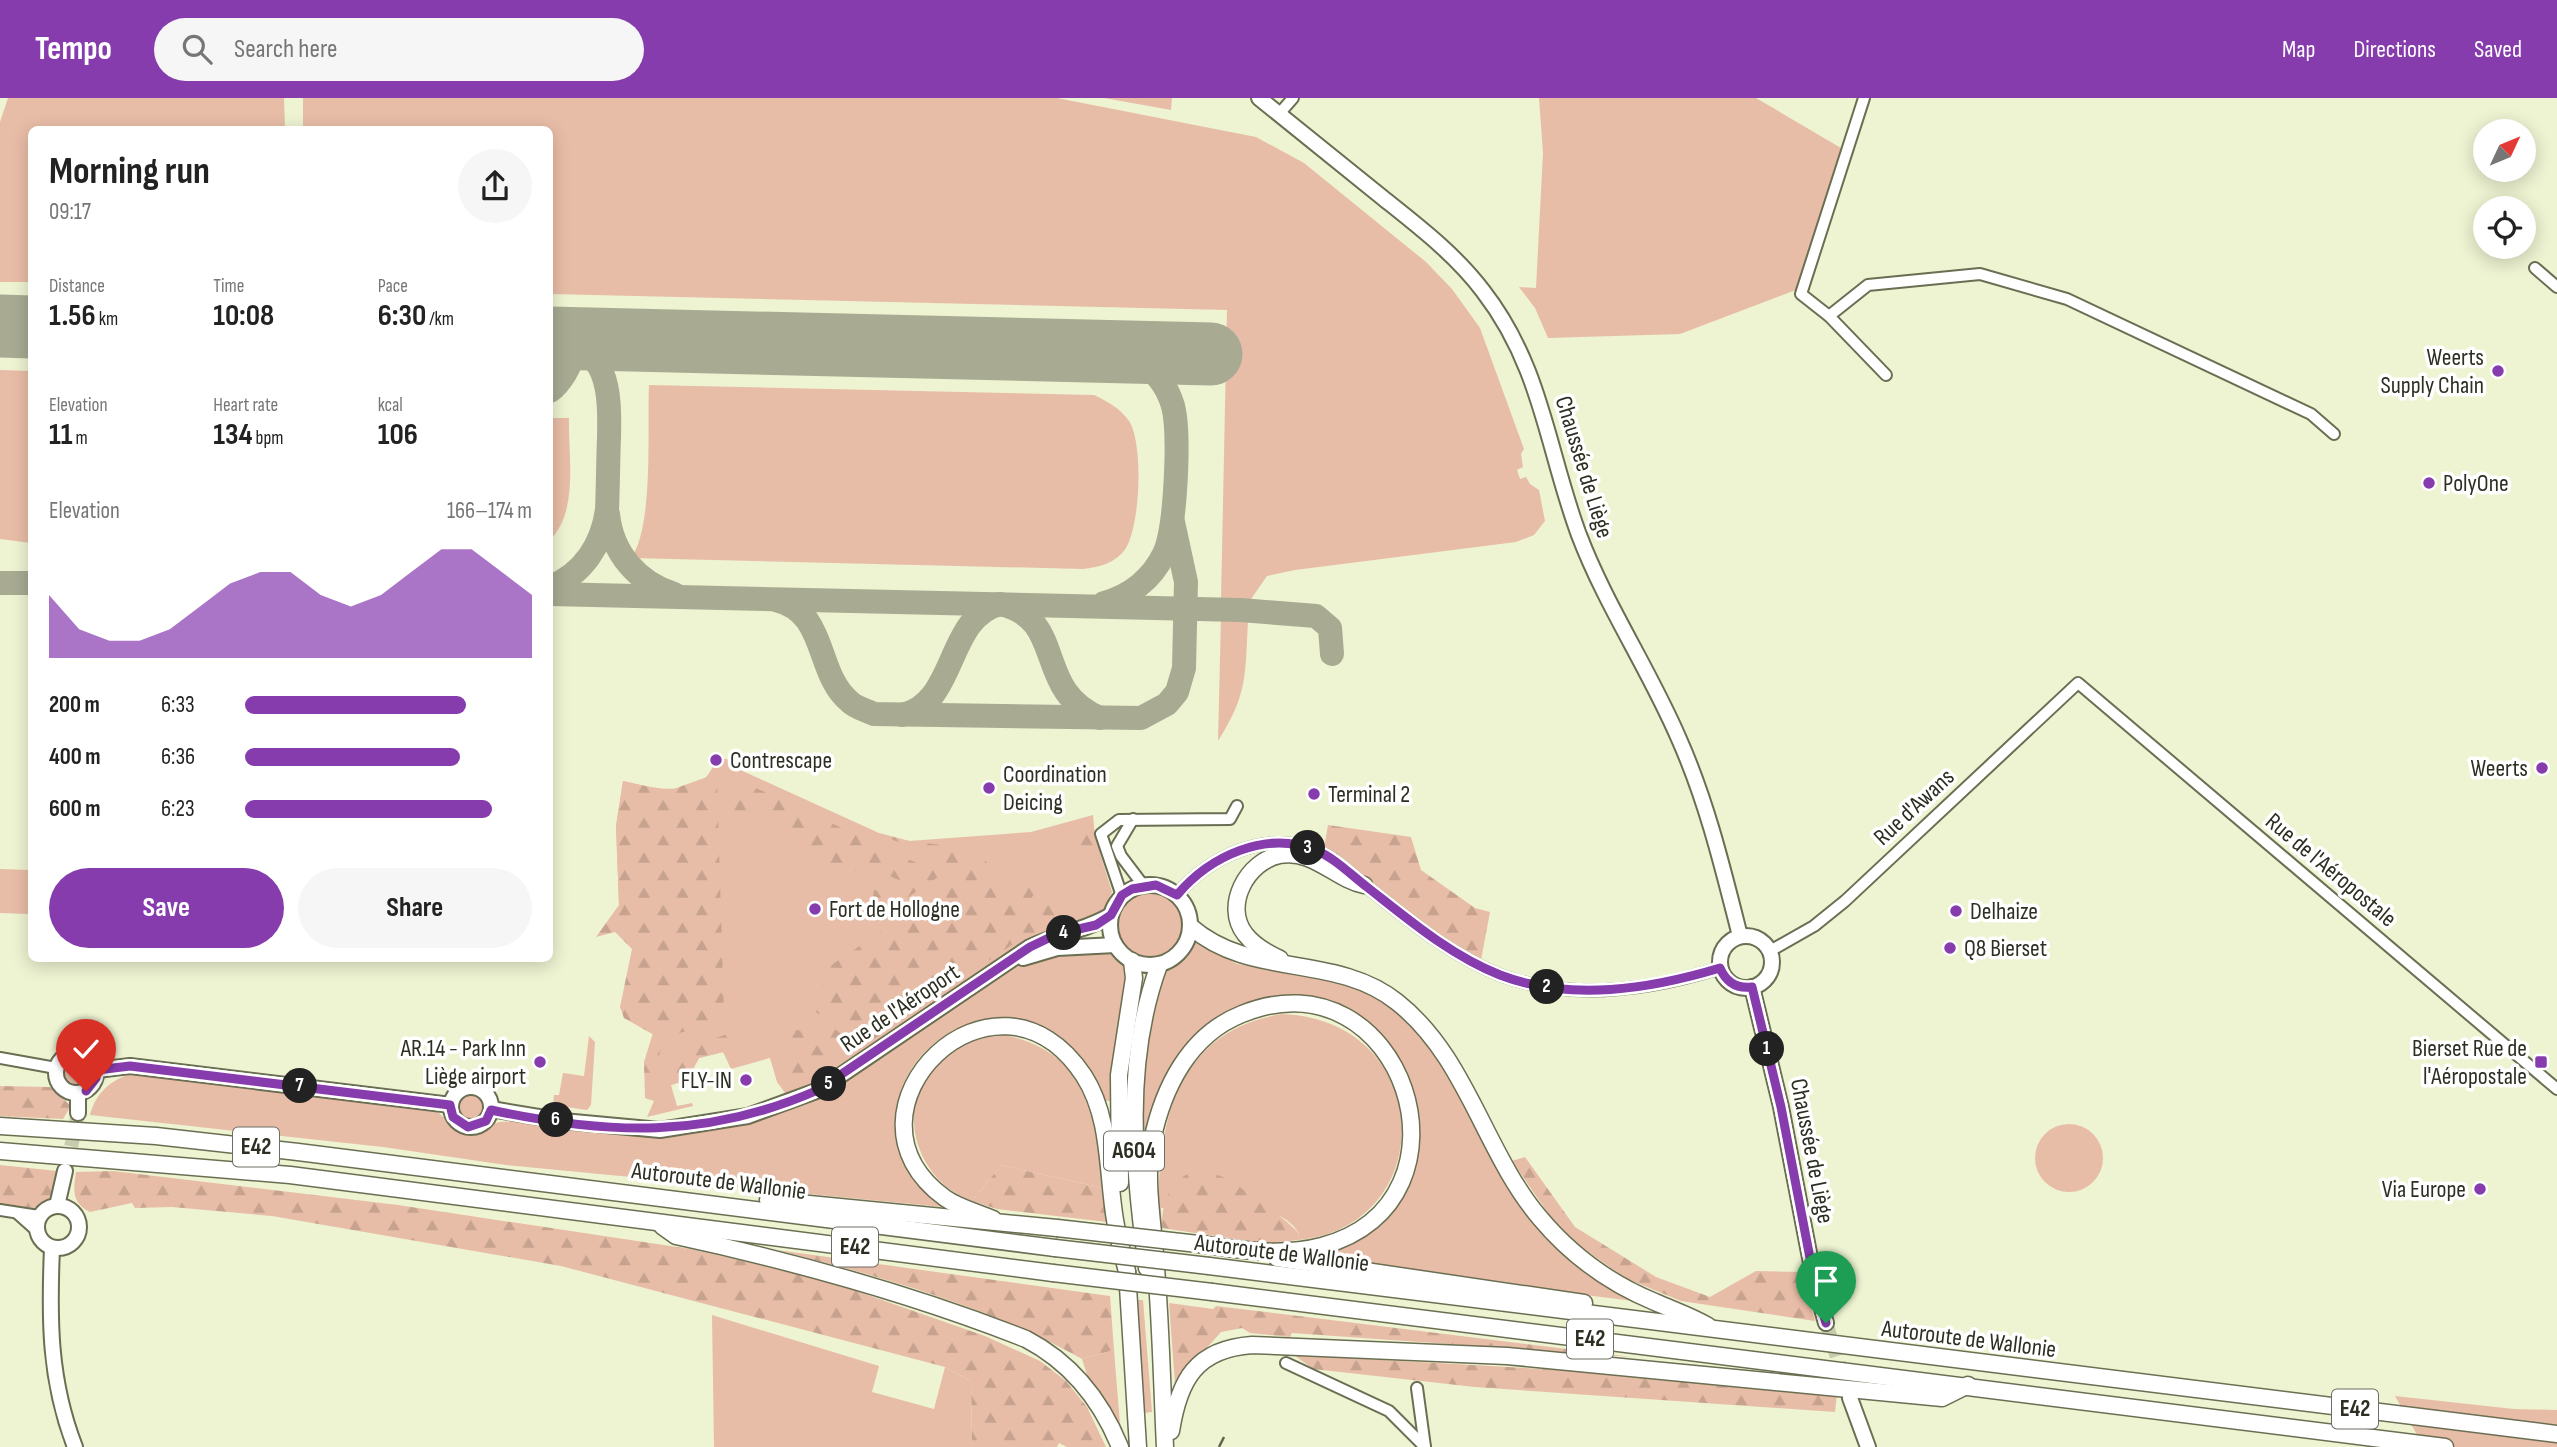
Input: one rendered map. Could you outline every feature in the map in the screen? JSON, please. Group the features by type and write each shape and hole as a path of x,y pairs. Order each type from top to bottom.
{"highway":[{"path":"1295,966 1257,946 1239,922 1237,908 1241,889 1249,874 1265,861 1280,855 1299,854 1316,861 1347,881 1364,885"},
{"path":"1191,927 1228,951 1253,960 1329,970 1356,978 1381,990 1414,1016 1453,1067 1515,1182 1559,1238 1583,1260 1618,1283 1717,1330"},
{"name":"A604","path":"1132,961 1134,978 1119,1075 1117,1110 1138,1447"},
{"name":"A604","path":"1159,965 1146,1005 1133,1114 1134,1168 1152,1308 1169,1411"},
{"path":"739,1206 758,1199 993,1219 1057,1227 1207,1245 1248,1251 1300,1250 1343,1238 1374,1217 1399,1185 1407,1163 1412,1118 1410,1100 1390,1056 1361,1027 1326,1010 1301,1004 1274,1005 1230,1018 1191,1050 1177,1072 1157,1121 1149,1163 1159,1339"},
{"path":"993,1219 955,1205 931,1185 911,1154 905,1135 905,1120 912,1086 928,1059 943,1046 973,1030 1011,1027 1026,1030 1056,1047 1083,1076 1092,1091 1104,1130 1115,1221 1127,1272"},
{"name":"Autoroute de Wallonie","path":"0,1126 182,1139 739,1206 1055,1248 2557,1434"},
{"name":"Autoroute de Wallonie","path":"0,1151 290,1175 2445,1447"},
{"path":"657,1223 676,1236 790,1260 875,1285 1026,1339 1050,1351 1074,1372 1109,1420 1120,1447"},
{"path":"1248,1251 1266,1257 1632,1310 1648,1322"},
{"path":"1167,1447 1169,1411 1179,1391 1199,1364 1225,1350 1252,1345 1507,1356 1942,1398 1968,1385"}],"main road":[{"name":"Chaussée de Liège","path":"1259,98 1445,249 1482,289 1516,339 1539,396 1567,498 1587,555 1614,613 1652,682 1699,790 1740,936"},
{"path":"1143,885 1167,888 1177,895 1190,915 1191,927 1181,951 1159,965 1132,961 1115,945 1110,933 1111,915 1122,895 1143,885"},
{"name":"Rue de l'Aéroport","path":"491,1110 660,1130 748,1116 818,1090 1030,947 1057,934 1096,925 1111,915"},
{"path":"1740,936 1757,938 1770,951 1771,969 1760,983 1752,987 1744,988 1729,982 1720,968 1723,948 1740,936"},
{"name":"Rue de l'Aéroport","path":"1006,964 1057,948 1115,945"},
{"name":"Chaussée de Liège","path":"1752,987 1781,1107 1815,1284 1826,1323"},
{"path":"81,1052 89,1056 97,1070 92,1086 78,1093 64,1089 56,1076 56,1068 65,1055 81,1052"},
{"path":"97,1070 130,1066 450,1105"},
{"path":"472,1086 487,1094 491,1110 486,1121 468,1127 453,1117 450,1105 455,1093 472,1086"},
{"path":"78,1093 78,1113"},
{"path":"57,1206 71,1211 76,1217 79,1232 69,1246 52,1248 41,1242 38,1223 57,1206 65,1171"},
{"path":"52,1248 48,1307 51,1349 59,1392 75,1447"},
{"path":"1850,1398 1868,1447"}],"street":[{"path":"1279,114 1293,98"},
{"path":"1864,98 1801,295 1829,316 1886,375"},
{"path":"2535,268 2557,287"},
{"path":"1829,316 1868,285 1980,274 2067,299 2311,414 2333,434"},
{"name":"Rue d'Awans","path":"1770,951 1814,926 1845,901 2078,683"},
{"name":"Rue de l'Aéropostale","path":"2078,683 2557,1089"},
{"path":"1122,895 1101,834 1119,820 1230,819 1237,806"},
{"path":"1133,819 1117,846 1121,856 1143,885"},
{"path":"1177,895 1195,876 1216,862 1265,844 1283,843 1317,851 1432,938 1467,960 1503,976 1547,987 1617,990 1720,968"},
{"path":"0,1058 56,1068"},
{"path":"0,1210 38,1223"},
{"path":"1286,1363 1389,1411 1425,1447"},
{"path":"1417,1388 1425,1447"}],"green space":[{"path":"8,98 284,98 285,126 28,126 28,282 0,282 0,122"},
{"path":"303,98 1057,98 1256,137 1304,163 1426,262 1452,289 1480,328 1524,449 1521,454 1523,467 1517,470 1520,479 1526,477 1530,484 1539,490 1545,521 1534,535 1516,542 1295,570 1267,576 1249,602 1221,599 1227,310 553,294 553,126 303,126"},
{"path":"1104,98 1172,98 1171,110"},
{"path":"1539,98 1756,98 1841,148 1796,290 1680,334 1548,338 1535,308 1519,287 1536,288 1543,153"},
{"path":"0,370 28,371 28,543 0,539"},
{"path":"649,385 1094,395 1122,413 1134,432 1138,484 1131,537 1126,548 1112,561 1083,569 631,558 643,524 646,501"},
{"path":"553,418 569,418 570,482 565,514 553,536"},
{"path":"1221,617 1248,621 1245,670 1240,697 1218,741"},
{"path":"718,759 727,759 734,767 879,833 909,841 1031,832 1093,815 1095,837 1112,892 1099,918 1055,932 819,1082 788,1097 777,1082 770,1058 731,1069 723,1052 699,1058 687,1080 671,1085 677,1106 692,1103 693,1106 647,1117 654,1101 645,1098 644,1062 657,1020 619,905 616,826 623,781 665,789 686,787 706,777"},
{"path":"711,770 717,778 724,1015 717,1023 668,1036 660,1050 655,1100 647,1099 644,1068 654,1035 624,1018 620,1007 632,949 615,932 596,937 619,905 616,826 623,781 668,791 707,777"},
{"path":"743,782 941,875 858,931 838,916 873,897 874,890 895,894 906,883 885,874 846,870 789,844 777,834 758,808 745,798 754,825 728,821 729,801"},
{"path":"1328,825 1411,837 1421,870 1475,908 1490,912 1481,960 1448,941 1324,848"},
{"path":"1083,829 1094,831 1101,854 1079,859 1066,846"},
{"path":"878,833 909,841 975,849 991,867 1008,895 1013,891 1011,882 1033,875 1037,889 1031,899 1040,900 1049,894 1061,902 1076,904 1075,913 1016,942 867,1044 865,1036 875,1028 872,1021 854,1031 813,1011 811,1004 820,995 827,968 968,873 963,866 957,869"},
{"path":"0,869 28,870 28,914 0,913"},
{"path":"1143,891 1155,891 1167,896 1177,906 1182,924 1180,937 1167,952 1155,957 1143,957 1131,952 1121,942 1116,930 1116,918 1121,906 1131,896"},
{"path":"1196,940 1237,964 1356,984 1413,1017 1526,1205 1650,1303 1495,1284 1319,1255 1346,1244 1372,1226 1407,1178 1414,1159 1418,1130 1410,1080 1392,1047 1365,1022 1333,1006 1297,999 1260,1001 1224,1015 1192,1039 1166,1076 1150,1119 1144,1149 1138,1129 1139,1095 1154,998 1165,969"},
{"path":"1107,949 1126,965 1130,973 1114,1101 1105,1101 1070,1047 1027,1022 981,1021 941,1038 910,1071 897,1113 905,1160 943,1207 506,1165 383,1147 90,1115 100,1093 118,1079 133,1073 433,1107 457,1131 470,1134 499,1122 518,1121 634,1135 691,1134 755,1121 818,1096 1013,967 1050,953"},
{"path":"1282,1014 1333,1025 1370,1050 1393,1085 1402,1125 1396,1165 1377,1200 1344,1227 1297,1240 1299,1234 1289,1222 1257,1209 1237,1207 1161,1208 1162,1228 1159,1226 1161,1155 1167,1122 1178,1091 1194,1064 1216,1041 1245,1024"},
{"path":"830,1025 851,1042 829,1068 798,1087 793,1085 788,1070 796,1058 793,1049 784,1044 779,1036 782,1029 822,1032"},
{"path":"739,1027 744,1041 724,1054 723,1052 699,1058 687,1080 671,1085 668,1068 674,1050 724,1035"},
{"path":"1004,1035 1032,1043 1053,1056 1070,1072 1082,1091 1090,1113 1103,1188 1001,1165 972,1201 951,1190 935,1175 923,1157 916,1137 914,1115 918,1094 927,1074 943,1056 957,1047"},
{"path":"589,1036 595,1042 591,1105 587,1110 553,1105 554,1095 559,1095 563,1073 584,1076"},
{"path":"76,1059 85,1063 89,1072 85,1081 76,1085 67,1081 63,1072 67,1063"},
{"path":"0,1086 50,1087 71,1106 63,1119 0,1116"},
{"path":"470,1093 479,1097 483,1106 479,1115 470,1119 461,1115 457,1106 461,1097"},
{"path":"2076,1124 2097,1139 2103,1151 2101,1171 2093,1182 2076,1192 2062,1192 2045,1182 2037,1171 2035,1151 2045,1134 2056,1126"},
{"path":"1525,1157 1575,1227 1656,1277 1710,1297 1756,1271 1801,1272 1815,1321 1681,1301 1625,1278 1577,1244 1552,1219 1512,1161"},
{"path":"0,1165 57,1171 50,1201 34,1208 0,1205"},
{"path":"1001,1165 1103,1188 1107,1222 997,1209 972,1201"},
{"path":"113,1171 398,1205 690,1249 822,1279 985,1336 1040,1361 1066,1381 1087,1407 1106,1447 1067,1447 1059,1443 1057,1447 972,1447 971,1381 945,1367 561,1266 272,1216 172,1207 135,1208 132,1203 90,1212 80,1205 75,1196 76,1172"},
{"path":"1195,1171 1220,1176 1239,1187 1295,1229 1299,1234 1297,1240 1268,1244 1162,1228 1165,1202 1173,1186"},
{"path":"777,1250 1110,1296 1114,1350 1082,1359 972,1308 894,1282"},
{"path":"1138,1300 1143,1300 1152,1412 1144,1413"},
{"path":"1169,1303 1213,1309 1216,1306 1632,1357 1292,1333 1290,1337 1250,1333 1242,1328 1221,1332 1175,1384"},
{"path":"712,1315 879,1366 872,1392 934,1409 945,1367 971,1381 972,1447 714,1447"},
{"path":"1114,1350 1120,1424 1087,1375 1082,1359"},
{"path":"1294,1355 1561,1370 1837,1394 1835,1412 1475,1387 1313,1369"},
{"path":"2395,1396 2514,1409 2557,1410 2557,1447 2424,1447"}],"taxiway":[{"path":"553,324 563,326 571,332 574,341 571,363 553,388"},
{"path":"553,340 570,343 585,351 595,361 607,388 609,404 607,510 601,535 581,566 553,586"},
{"path":"1022,348 1101,351 1131,358 1158,377 1173,406 1176,481 1164,554 1147,579 1123,596 1104,603"},
{"path":"608,514 615,541 629,564 649,582 674,594"},
{"path":"776,600 793,607 805,617 839,690 852,704 874,714 1141,718 1167,704 1177,692 1184,668 1186,582 1173,522"},
{"path":"0,583 28,583"},
{"path":"553,594 1240,610 1316,616 1330,628 1332,654"},
{"path":"902,715 920,708 933,695 970,625 983,612 1000,604 1021,612 1035,624 1065,690 1079,706 1100,718"}],"runway":[{"path":"0,326 28,327"},
{"path":"553,338 1211,354"}],"tunnel":[{"path":"67,1167 78,1113"},
{"path":"1826,1323 1850,1398"}],"railway":[{"path":"1219,1447 1224,1437"}],"place":[{"name":"Weerts Supply Chain","path":"2498,371"},
{"name":"PolyOne","path":"2429,483"},
{"name":"Contrescape","path":"716,760"},
{"name":"Weerts","path":"2542,768"},
{"name":"Coordination Deicing","path":"989,788"},
{"name":"Terminal 2","path":"1314,794"},
{"name":"Fort de Hollogne","path":"815,909"},
{"name":"Delhaize","path":"1956,911"},
{"name":"Q8 Bierset","path":"1950,948"},
{"name":"AR.14 - Park Inn Liège airport","path":"540,1062"},
{"name":"Bierset Rue de l'Aéropostale","path":"2541,1062"},
{"name":"FLY-IN","path":"746,1080"},
{"name":"Via Europe","path":"2480,1189"}],"route":[{"path":"86,1091 92,1086 97,1070 130,1066 450,1105 457,1122 468,1127 481,1125 491,1110 634,1129 660,1130 713,1124 783,1105 818,1090 1030,947 1057,934 1096,925 1111,915 1122,895 1132,889 1143,885 1156,885 1177,895 1195,876 1234,853 1265,844 1301,845 1335,862 1432,938 1467,960 1503,976 1547,987 1617,990 1720,968 1729,982 1744,988 1752,987 1781,1107 1815,1284 1826,1323"}]}
